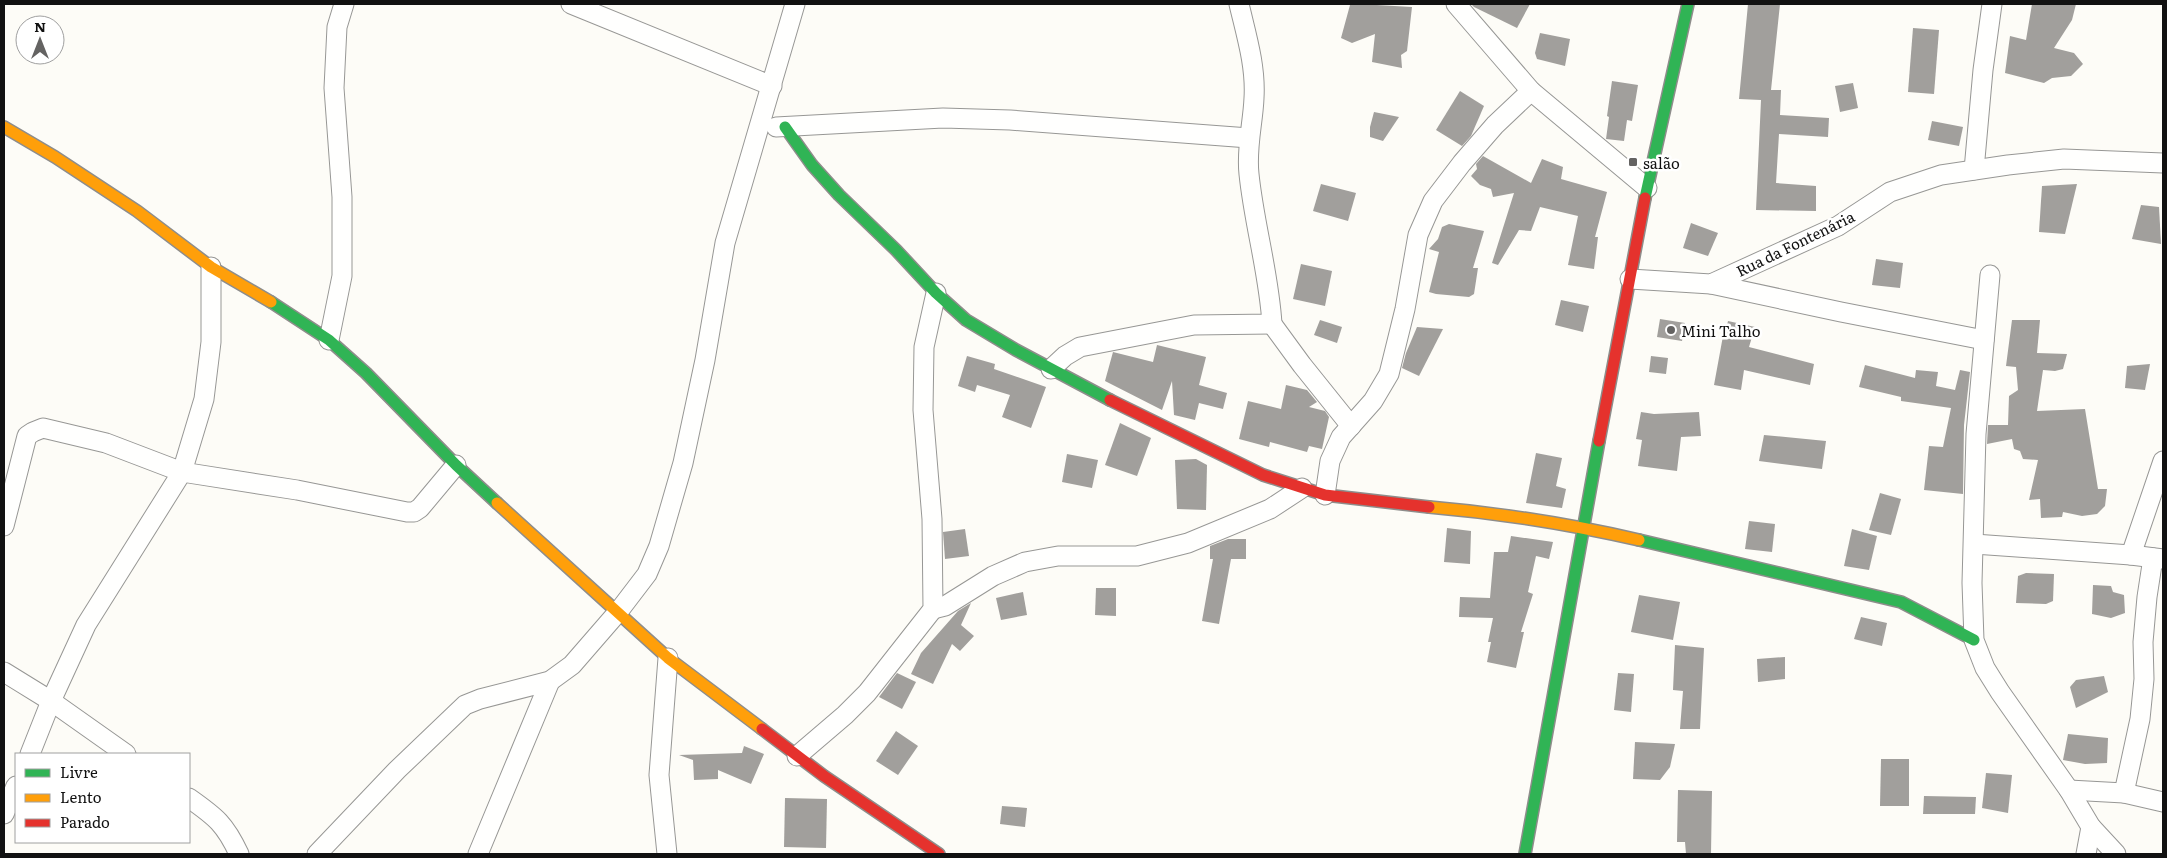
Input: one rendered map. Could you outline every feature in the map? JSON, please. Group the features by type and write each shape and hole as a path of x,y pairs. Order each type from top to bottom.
{"street":[{"path":"329,340 342,276 342,197 334,88 337,27 344,4"},
{"path":"571,4 772,86"},
{"path":"317,854 397,770 465,706 480,700 550,682 572,664 618,612 647,574 664,527 683,463 705,360 725,243 795,4"},
{"path":"1239,4 1252,70 1254,96 1249,138 1248,171 1254,215 1270,296 1272,324 1351,426"},
{"path":"1456,4 1531,91 1648,188"},
{"path":"1526,854 1583,527 1630,279 1688,4"},
{"path":"1974,170 1983,70 1992,4"},
{"path":"1326,495 1330,461 1341,438 1373,401 1389,374 1405,309 1418,236 1433,201 1462,163 1495,125 1531,91"},
{"path":"760,126 785,128 943,118 1030,121 1249,138"},
{"path":"4,127 55,157 137,211 212,267 290,313 329,340 366,373 456,465 668,658 797,756 939,854"},
{"path":"785,128 812,164 839,195 896,250 936,293 966,320 1051,369 1130,411 1264,475 1326,495 1390,504 1496,513 1583,527 1902,602 1974,640"},
{"name":"Rua da Fontenária","path":"1630,279 1711,284 1838,226 1890,192 1941,176 2064,159 2163,163"},
{"path":"30,753 51,701 86,625 182,472 204,399 211,342 212,267"},
{"path":"1990,275 1976,434 1972,583 1974,640 1985,668 2000,692 2069,790 2091,827 2116,854"},
{"path":"1711,284 1984,340"},
{"path":"933,610 932,519 923,410 924,347 936,293"},
{"path":"1051,369 1065,356 1080,347 1194,325 1272,324"},
{"path":"4,526 27,436 44,428 106,443 182,472 414,512 420,508 456,465"},
{"path":"2132,555 2163,461"},
{"path":"797,756 867,694 933,610 945,606 993,576 1024,562 1058,556 1137,556 1188,543 1270,509 1302,488"},
{"path":"1974,544 2158,558 2146,597 2143,642 2144,679 2140,719 2124,793"},
{"path":"667,854 659,775 668,658"},
{"path":"4,672 51,701 125,753"},
{"path":"478,854 550,682"},
{"path":"4,814 15,788"},
{"path":"2069,790 2124,793 2163,802"},
{"path":"190,799 215,816 228,831 239,854"},
{"path":"2086,854 2091,827"}],"building":[{"path":"1471,4 1530,4 1517,28"},
{"path":"1748,4 1780,4 1771,90 1781,90 1780,115 1829,118 1828,137 1779,134 1776,183 1816,186 1816,211 1756,210 1761,100 1739,99"},
{"path":"2032,4 2076,4 2072,20 2054,48 2074,53 2083,64 2071,76 2052,78 2044,83 2005,73 2010,36 2026,40"},
{"path":"1350,5 1412,7 1407,51 1401,55 1402,68 1372,62 1375,34 1352,43 1341,38"},
{"path":"1913,28 1939,30 1934,94 1908,92"},
{"path":"1540,33 1570,39 1565,66 1537,59 1535,53"},
{"path":"1612,81 1638,85 1632,121 1627,120 1624,141 1606,139"},
{"path":"1853,83 1858,108 1840,112 1835,86"},
{"path":"1460,91 1484,106 1471,136 1462,146 1436,130"},
{"path":"1374,112 1399,117 1383,141 1370,137 1370,127"},
{"path":"1932,121 1963,127 1959,146 1928,140"},
{"path":"1483,156 1531,183 1542,159 1563,167 1561,179 1607,192 1595,237 1598,237 1594,269 1568,265 1578,216 1540,207 1531,231 1519,230 1498,265 1492,263 1514,193 1493,197 1491,189 1480,185 1471,176 1477,169 1476,164"},
{"path":"1321,184 1356,193 1348,221 1313,211"},
{"path":"2077,184 2065,234 2039,232 2042,186"},
{"path":"2141,205 2159,207 2161,244 2132,239"},
{"path":"1691,223 1718,233 1708,256 1683,248"},
{"path":"1449,224 1484,231 1473,268 1478,268 1474,294 1469,297 1429,292 1439,252 1429,249 1438,239 1442,227"},
{"path":"1876,259 1903,263 1900,288 1872,285"},
{"path":"1301,264 1332,271 1325,306 1293,299"},
{"path":"1561,300 1589,306 1583,332 1555,325"},
{"name":"Mini Talho","path":"1660,319 1685,323 1682,341 1657,337"},
{"path":"1320,320 1342,327 1337,343 1314,335"},
{"path":"2012,320 2040,320 2037,353 2067,354 2063,369 2055,371 2043,370 2037,411 2085,409 2098,489 2107,489 2105,506 2097,514 2082,516 2063,512 2062,517 2041,518 2040,499 2029,500 2038,460 2023,459 2020,451 2014,449 2012,439 1987,444 1988,425 2008,425 2009,396 2018,390 2016,367 2006,366"},
{"path":"1728,321 1755,327 1749,347 1814,364 1810,385 1744,370 1741,390 1714,385 1725,325 1727,325"},
{"path":"1417,327 1443,329 1419,376 1402,368"},
{"path":"1157,345 1206,357 1199,385 1227,393 1223,409 1199,403 1195,420 1174,415 1172,381 1162,410 1105,381 1113,352 1153,362"},
{"path":"967,356 995,364 994,369 1046,387 1031,428 1002,417 1010,395 977,385 975,392 958,386"},
{"path":"1651,356 1668,358 1666,374 1649,372"},
{"path":"2150,364 2145,390 2125,388 2127,366"},
{"path":"1865,365 1915,378 1916,370 1938,372 1936,386 1955,390 1960,370 1970,372 1964,425 1963,494 1924,490 1929,446 1943,447 1951,408 1901,401 1901,397 1859,387"},
{"path":"1286,385 1307,390 1317,402 1309,407 1325,411 1329,417 1322,449 1309,446 1307,452 1270,442 1269,447 1239,439 1248,401 1281,409"},
{"path":"1641,412 1654,414 1699,412 1701,436 1681,437 1677,471 1638,466 1642,440 1636,439"},
{"path":"1120,423 1151,438 1137,476 1105,465"},
{"path":"1764,435 1826,441 1822,469 1759,461"},
{"path":"1536,453 1562,458 1556,486 1566,489 1562,508 1526,503"},
{"path":"1067,454 1098,460 1092,488 1062,482"},
{"path":"1196,459 1207,465 1206,510 1177,509 1175,460"},
{"path":"1880,493 1901,499 1891,535 1869,530"},
{"path":"1749,521 1775,524 1772,552 1745,549"},
{"path":"1447,528 1471,531 1470,564 1444,562"},
{"path":"965,529 969,556 945,559 943,532"},
{"path":"1852,529 1877,536 1869,570 1844,566"},
{"path":"1511,536 1553,542 1549,559 1536,556 1528,592 1533,594 1521,632 1524,632 1516,668 1487,662 1491,642 1488,642 1493,618 1459,617 1460,597 1490,598 1494,552 1508,552"},
{"path":"1228,539 1246,539 1246,559 1231,559 1219,624 1202,621 1213,559 1210,559 1210,546"},
{"path":"2026,573 2054,574 2053,601 2046,604 2016,603 2018,576"},
{"path":"2093,585 2111,586 2113,592 2124,595 2125,613 2111,618 2092,614"},
{"path":"1096,588 1116,588 1116,616 1095,615"},
{"path":"1023,592 1027,615 1001,620 996,598"},
{"path":"1639,595 1680,602 1673,640 1631,632"},
{"path":"971,603 961,625 974,636 960,651 952,644 933,684 911,674 921,653 958,611"},
{"path":"1861,617 1887,623 1882,646 1854,639"},
{"path":"1675,645 1704,648 1700,729 1680,729 1683,691 1673,690"},
{"path":"1785,657 1785,679 1758,682 1757,659"},
{"path":"897,673 916,682 902,709 879,697"},
{"path":"1618,673 1634,674 1631,712 1614,710"},
{"path":"2104,676 2108,692 2076,708 2070,687 2076,680"},
{"path":"896,731 918,746 898,775 876,761"},
{"path":"2068,734 2108,738 2107,763 2085,764 2063,760"},
{"path":"1635,742 1675,744 1670,767 1660,780 1633,779"},
{"path":"744,746 764,754 751,784 718,770 718,779 694,780 693,760 679,755 742,753"},
{"path":"1881,759 1909,759 1909,806 1880,806"},
{"path":"1986,773 2012,775 2008,813 1982,808"},
{"path":"1678,790 1712,791 1711,854 1686,854 1685,842 1677,842"},
{"path":"1924,796 1976,797 1975,814 1923,814"},
{"path":"785,798 827,799 826,848 784,847"},
{"path":"1002,806 1027,808 1025,827 1000,824"}],"traffic: fast":[{"path":"1645,198 1688,4"},
{"path":"785,127 812,165 839,195 896,250 936,293 966,320 1016,350 1110,400"},
{"path":"271,302 329,340 366,373 456,465 497,503"},
{"path":"1525,854 1599,441"},
{"path":"1639,540 1901,602 1974,640"}],"traffic: slow":[{"path":"4,127 55,157 137,211 211,267 271,302"},
{"path":"497,503 668,658 762,729"},
{"path":"1429,507 1482,512 1534,520 1639,540"}],"traffic: jam":[{"path":"1599,441 1645,198"},
{"path":"1110,400 1263,475 1325,495 1429,507"},
{"path":"762,729 824,776 939,854"}],"place":[{"name":"salão","path":"1633,162"},
{"name":"Mini Talho","path":"1671,330"}]}
